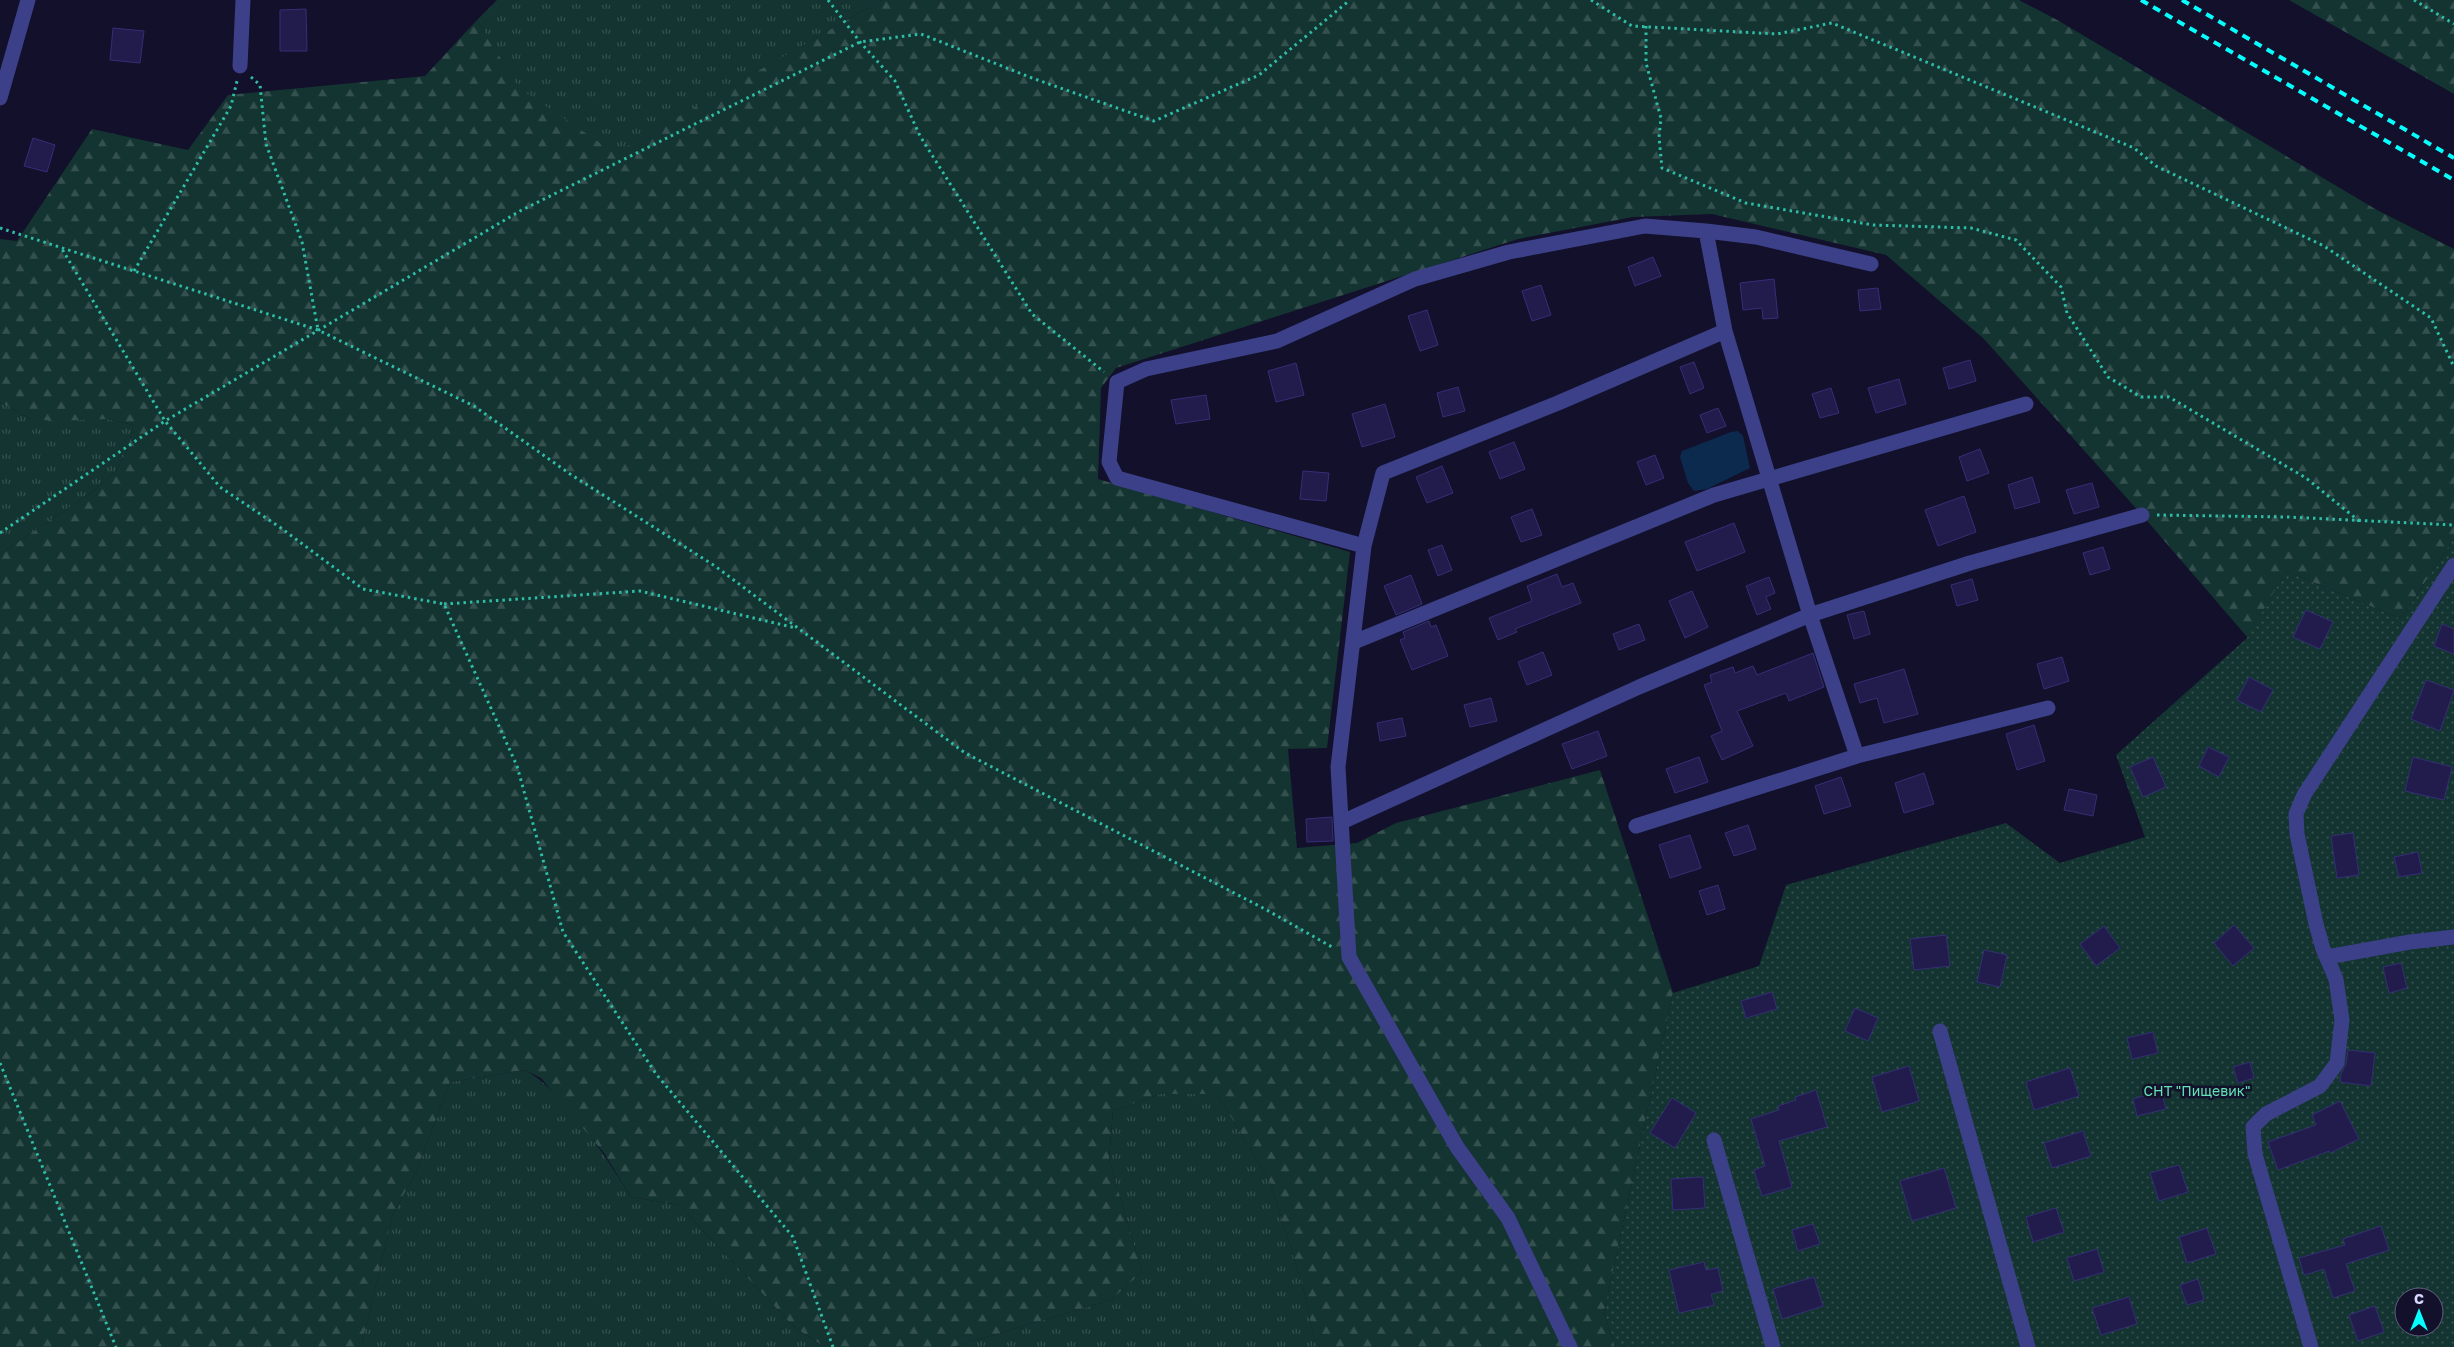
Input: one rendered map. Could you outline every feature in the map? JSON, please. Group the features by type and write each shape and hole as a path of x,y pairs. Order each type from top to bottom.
{"street":[{"path":"0,98 28,0"},
{"path":"240,66 242,0"},
{"path":"1364,546 1117,478 1109,462 1117,382 1146,369 1277,342 1415,280 1509,252 1645,226 1756,237 1871,264"},
{"path":"1706,232 1725,331 1810,615 1857,756"},
{"path":"1570,1347 1508,1218 1457,1147 1349,957 1338,767 1364,546 1383,473 1558,403 1725,331"},
{"path":"1354,642 1714,495 2026,404"},
{"path":"1342,822 1639,687 1810,615 1970,563 2142,514"},
{"path":"2311,1347 2255,1154 2253,1127 2266,1114 2320,1086 2337,1063 2342,1020 2336,978 2316,924 2299,843 2296,814 2304,795 2454,565"},
{"path":"1636,826 1857,756 2048,708"},
{"path":"2327,957 2410,942 2454,937"},
{"path":"1940,1031 2028,1347"},
{"path":"1714,1140 1773,1347"}],"path":[{"path":"828,0 860,42 896,81 920,136 1032,314 1117,382"},
{"path":"0,533 165,421 520,211 860,42 921,34 1032,78 1154,121 1259,75 1350,0"},
{"path":"1591,0 1632,26 1777,34 1832,23 2134,148 2156,166 2324,246 2431,318 2454,367"},
{"path":"2414,0 2454,24"},
{"path":"1646,26 1646,63 1661,118 1659,137 1662,168 1746,203 1872,225 1971,228 2016,240 2061,287 2068,313 2108,377 2141,398 2169,396 2306,478 2359,520"},
{"path":"134,271 231,106 240,66"},
{"path":"240,66 260,86 266,144 302,242 318,330"},
{"path":"0,228 318,330 474,406 570,474 715,566 965,753 1265,908 1349,957"},
{"path":"61,248 165,421 220,488 281,528 363,589 444,604 640,592 798,628"},
{"path":"2142,514 2359,520 2454,525"},
{"path":"444,604 517,766 563,932 656,1074 793,1237 833,1347"},
{"path":"0,1063 116,1347"}],"green space":[{"path":"497,0 882,0 615,154 518,88 477,20"},
{"path":"882,0 2019,0 2059,21 2377,210 2454,249 2454,538 2401,619 2286,571 2248,638 2142,515 1984,339 1886,255 1712,214 1633,217 1518,239 1116,368 1101,388 1098,479 1350,552 1327,748 1288,749 1297,848 1357,843 1396,823 1600,770 1673,993 1604,1312 1615,1347 1316,1347 1303,1287 1270,1182 1217,1094 1159,1094 1113,1111 1109,1159 1142,1272 1111,1300 952,1347 825,1347 794,1327 679,1205 631,1197 604,1153 541,1078 525,1070 450,1082 416,1172 393,1214 361,1347 0,1347 0,554 95,490 116,471 128,449 133,425 107,419 56,421 31,419 0,402 0,239 17,241 92,129 188,150 228,95 425,76 477,20 519,88 615,153"},
{"path":"2289,0 2454,0 2454,94"},
{"path":"0,402 31,419 107,419 133,425 128,449 116,471 95,490 0,554"},
{"name":"СНТ \"Пищевик\"","path":"2454,538 2454,1347 1615,1347 1604,1312 1673,993 1759,966 1786,885 2006,823 2060,863 2145,837 2116,755 2247,638 2286,571 2401,619"},
{"path":"525,1070 539,1079 569,1109 598,1146 631,1197 679,1205 794,1327 825,1347 361,1347 393,1214 416,1172 450,1082"},
{"path":"1159,1094 1217,1094 1270,1182 1303,1287 1316,1347 952,1347 1111,1300 1142,1272 1109,1159 1113,1111"}],"water":[{"path":"1738,431 1743,436 1750,468 1707,489 1694,491 1688,483 1680,457 1682,451"}],"building":[{"path":"306,9 307,51 280,51 280,10"},
{"path":"113,28 144,31 140,63 110,60"},
{"path":"33,138 55,145 47,172 24,166"},
{"path":"1653,257 1661,276 1635,286 1628,267"},
{"path":"1774,279 1778,318 1763,319 1762,308 1743,310 1740,283"},
{"path":"1541,285 1551,315 1532,321 1522,291"},
{"path":"1878,288 1881,309 1860,311 1858,290"},
{"path":"1427,310 1438,345 1420,351 1408,316"},
{"path":"1970,360 1976,381 1949,389 1943,368"},
{"path":"1694,362 1704,388 1690,394 1680,367"},
{"path":"1296,363 1304,395 1276,402 1268,371"},
{"path":"1899,379 1906,404 1876,413 1868,388"},
{"path":"1458,387 1465,411 1443,417 1437,393"},
{"path":"1831,388 1839,413 1820,418 1812,394"},
{"path":"1206,395 1210,419 1176,424 1171,400"},
{"path":"1385,404 1395,437 1362,447 1352,414"},
{"path":"1718,408 1726,426 1707,433 1700,415"},
{"path":"1514,442 1525,469 1500,479 1489,452"},
{"path":"1980,449 1989,473 1967,481 1959,457"},
{"path":"1655,455 1664,478 1646,485 1637,462"},
{"path":"1442,466 1453,493 1427,503 1416,477"},
{"path":"1303,471 1329,473 1326,501 1300,499"},
{"path":"2032,477 2040,502 2015,509 2008,485"},
{"path":"2092,483 2099,507 2074,514 2066,490"},
{"path":"1964,496 1976,532 1938,546 1925,510"},
{"path":"1532,509 1542,535 1521,542 1511,517"},
{"path":"1734,523 1745,552 1697,571 1685,542"},
{"path":"1442,545 1452,570 1438,576 1428,550"},
{"path":"2103,547 2110,569 2090,575 2083,553"},
{"path":"1557,574 1562,587 1573,583 1581,603 1515,629 1517,632 1498,640 1489,618 1532,601 1527,586"},
{"path":"1411,575 1422,604 1396,615 1384,586"},
{"path":"1769,577 1775,593 1766,597 1771,609 1757,615 1746,586"},
{"path":"1972,579 1978,600 1957,606 1951,585"},
{"path":"1692,591 1708,627 1685,638 1669,601"},
{"path":"2306,610 2333,622 2320,649 2293,637"},
{"path":"1864,611 1870,634 1854,639 1847,615"},
{"path":"1429,621 1431,627 1436,625 1448,656 1412,670 1400,640 1405,638 1403,632"},
{"path":"1639,624 1645,640 1619,650 1613,634"},
{"path":"2442,624 2454,629 2454,654 2434,646"},
{"path":"1543,652 1552,675 1527,685 1518,662"},
{"path":"1813,653 1824,687 1789,701 1786,693 1737,711 1753,746 1722,760 1711,736 1722,731 1704,685 1712,682 1710,675 1733,667 1735,673 1753,666 1757,675"},
{"path":"2062,657 2069,681 2044,689 2037,664"},
{"path":"1904,669 1918,714 1884,723 1877,698 1860,703 1854,684"},
{"path":"2249,677 2273,690 2261,712 2237,700"},
{"path":"2426,680 2454,690 2440,731 2411,719"},
{"path":"1491,698 1497,721 1470,727 1464,705"},
{"path":"1402,718 1406,736 1380,741 1377,723"},
{"path":"2034,725 2045,761 2017,770 2006,734"},
{"path":"1598,731 1607,756 1572,769 1562,744"},
{"path":"2208,747 2229,757 2219,777 2199,766"},
{"path":"1699,757 1708,782 1675,793 1666,769"},
{"path":"2153,757 2166,787 2143,797 2130,767"},
{"path":"2413,757 2452,767 2444,800 2405,791"},
{"path":"1924,773 1934,804 1904,813 1895,783"},
{"path":"1841,777 1851,806 1824,814 1815,786"},
{"path":"2069,789 2097,795 2093,816 2064,810"},
{"path":"1332,817 1333,841 1307,842 1306,819"},
{"path":"1748,825 1756,849 1734,856 1725,833"},
{"path":"2353,833 2359,875 2337,878 2331,836"},
{"path":"1690,835 1701,868 1670,878 1659,845"},
{"path":"2418,852 2422,873 2399,877 2394,857"},
{"path":"1718,885 1725,909 1707,915 1699,891"},
{"path":"2234,925 2254,948 2233,966 2214,943"},
{"path":"2104,926 2120,948 2096,966 2080,944"},
{"path":"1946,935 1950,966 1914,970 1910,939"},
{"path":"1984,950 2007,955 2000,987 1977,982"},
{"path":"2401,963 2407,988 2389,993 2383,967"},
{"path":"1772,992 1777,1009 1746,1018 1741,1001"},
{"path":"1855,1008 1878,1018 1868,1041 1845,1031"},
{"path":"2153,1032 2158,1053 2132,1059 2127,1038"},
{"path":"2348,1050 2375,1053 2371,1086 2340,1082"},
{"path":"2250,1062 2254,1078 2238,1083 2233,1067"},
{"path":"1909,1066 1919,1101 1882,1112 1872,1077"},
{"path":"2070,1068 2079,1096 2034,1110 2026,1082"},
{"path":"1816,1090 1827,1127 1779,1141 1792,1187 1762,1196 1754,1170 1765,1166 1751,1119 1779,1110 1778,1106 1796,1100 1795,1097"},
{"path":"2161,1091 2166,1109 2137,1116 2133,1099"},
{"path":"1672,1098 1696,1113 1675,1148 1650,1133"},
{"path":"2340,1101 2359,1139 2330,1153 2329,1151 2278,1170 2268,1142 2316,1125 2312,1115"},
{"path":"2083,1131 2091,1156 2052,1168 2044,1143"},
{"path":"2179,1165 2188,1192 2159,1201 2150,1173"},
{"path":"1944,1168 1956,1208 1912,1221 1900,1181"},
{"path":"1703,1177 1705,1208 1673,1210 1671,1179"},
{"path":"2056,1208 2064,1232 2033,1242 2026,1217"},
{"path":"1813,1224 1820,1244 1798,1251 1792,1230"},
{"path":"2381,1226 2389,1250 2346,1264 2355,1291 2333,1298 2324,1269 2304,1275 2299,1258 2345,1245 2343,1239"},
{"path":"2207,1228 2216,1254 2187,1263 2179,1237"},
{"path":"2097,1249 2104,1272 2074,1281 2067,1258"},
{"path":"1704,1262 1706,1270 1718,1268 1723,1291 1711,1294 1714,1305 1679,1313 1669,1270"},
{"path":"1814,1277 1823,1306 1782,1319 1773,1289"},
{"path":"2198,1279 2204,1300 2187,1305 2180,1285"},
{"path":"2129,1297 2137,1324 2101,1335 2092,1308"},
{"path":"2375,1306 2384,1332 2358,1341 2349,1315"}],"railway":[{"path":"2141,0 2454,180"},
{"path":"2182,0 2454,158"}]}
